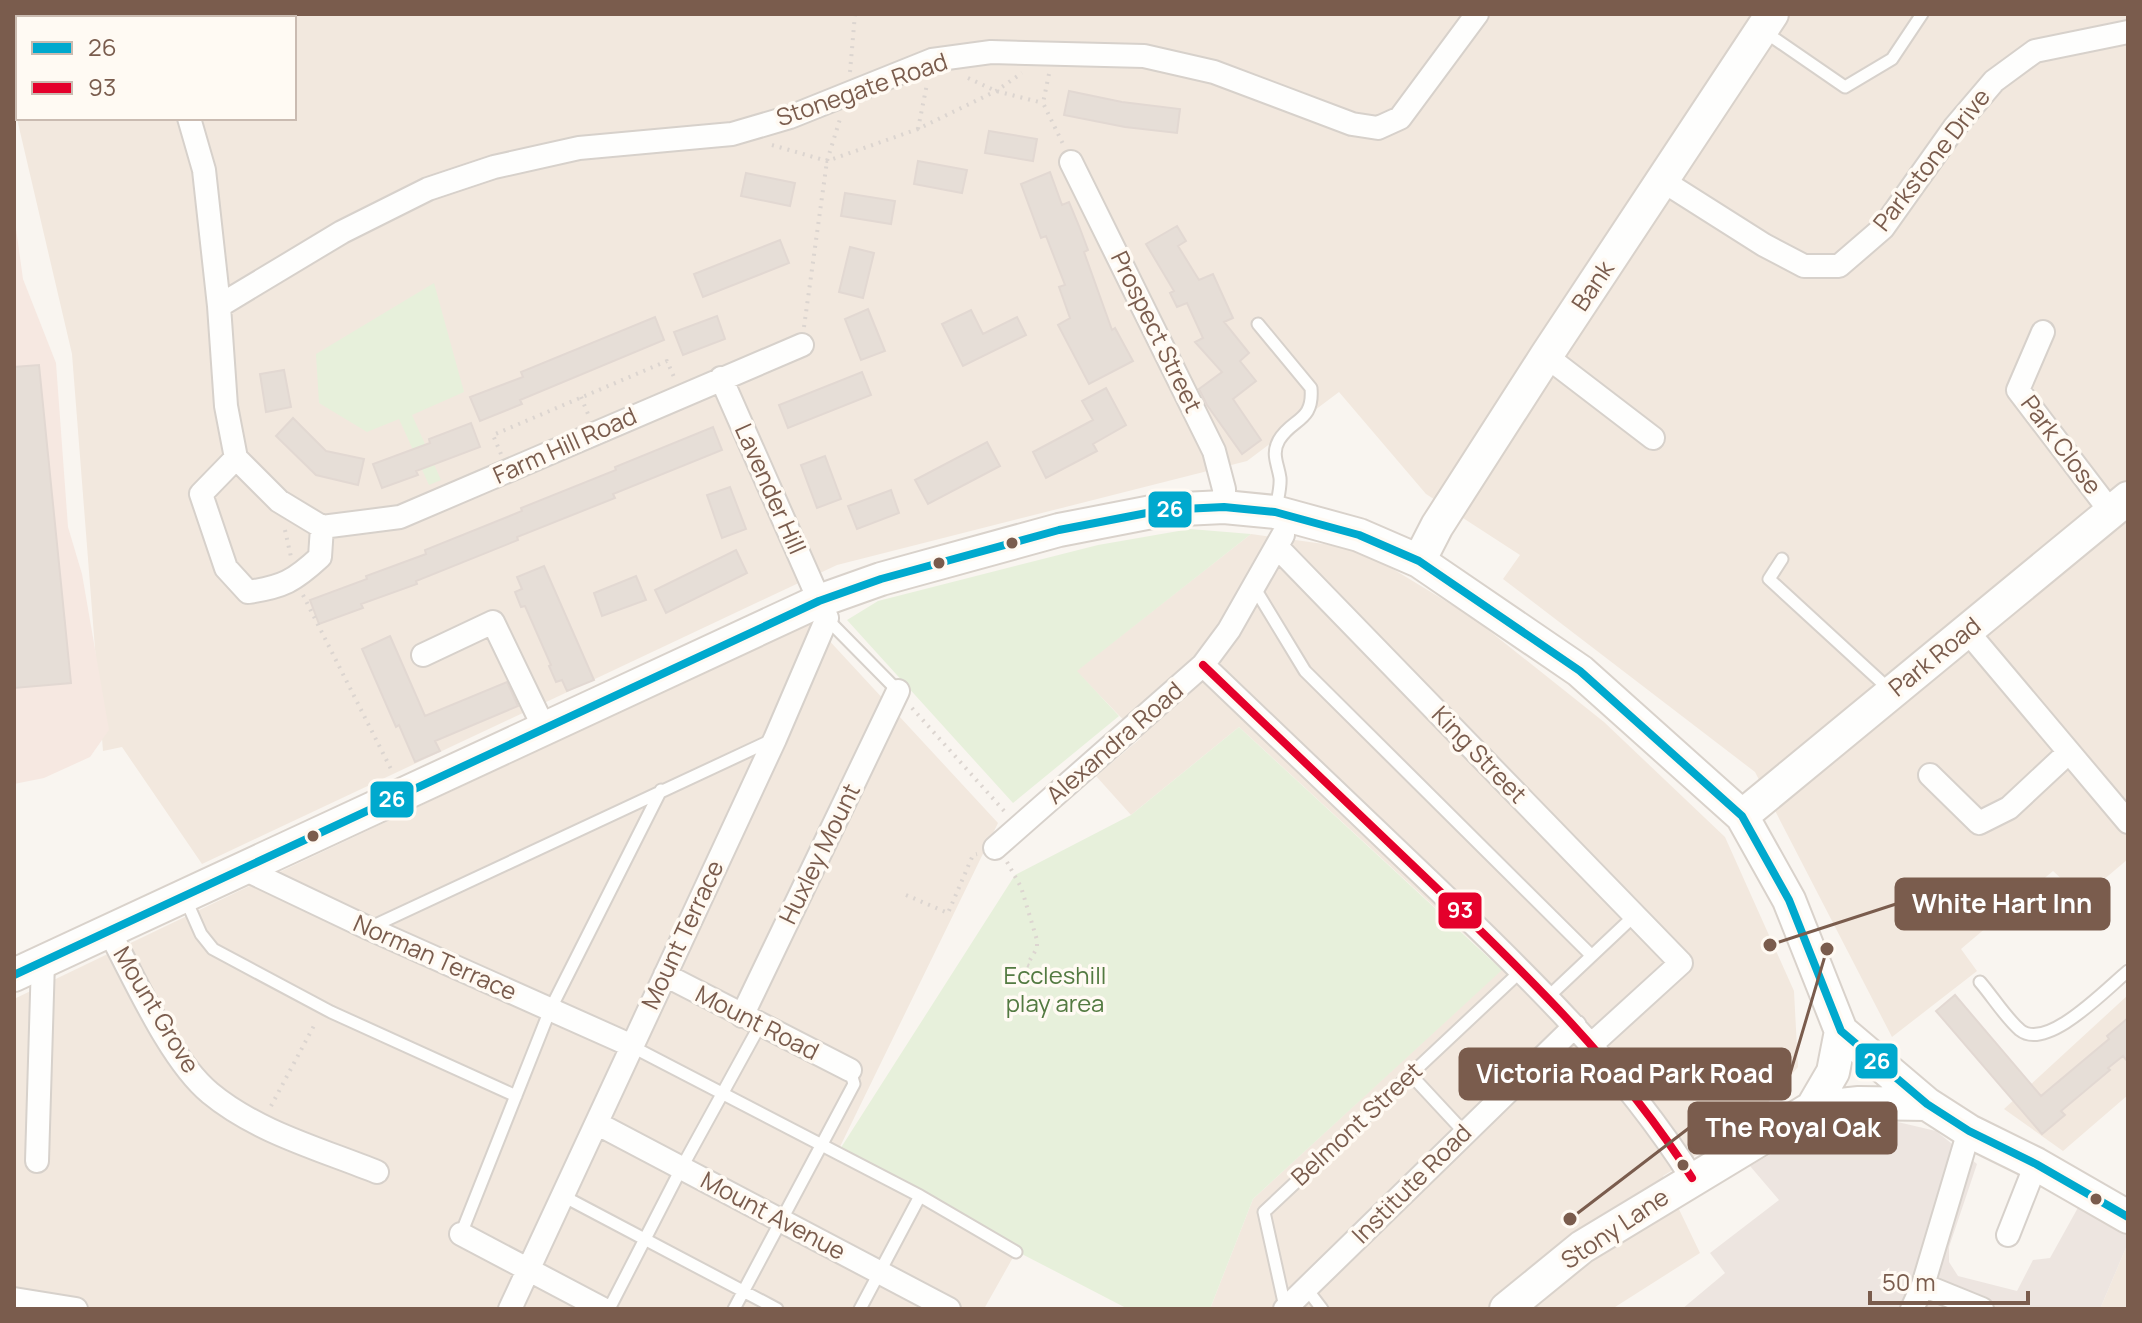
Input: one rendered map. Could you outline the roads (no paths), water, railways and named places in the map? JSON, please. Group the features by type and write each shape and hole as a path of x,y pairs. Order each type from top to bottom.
{"street":[{"name":"Stonegate Road","path":"219,306 342,232 428,189 494,167 579,148 732,134 790,117 932,60 991,52 1144,56 1214,72 1352,124 1378,128 1400,118 1477,14"},
{"name":"Bank","path":"1419,561 1437,526 1546,356 1767,22"},
{"name":"Parkstone Drive","path":"1663,181 1764,245 1804,266 1839,266 1883,228 1954,128 1994,81 2035,51 2128,32"},
{"path":"190,120 204,170 226,406 236,458 279,501 322,527 320,557 296,579 269,589 248,592 226,568 201,494 236,458"},
{"name":"Prospect Street","path":"1071,162 1214,451 1224,489 1224,507"},
{"name":"Park Close","path":"2043,332 2018,390 2120,505"},
{"name":"Farm Hill Road","path":"322,527 400,517 802,345"},
{"path":"1546,356 1653,438"},
{"name":"Lavender Hill","path":"721,378 823,609"},
{"name":"Park Road","path":"1742,816 2120,505"},
{"path":"37,1161 22,968 109,931 403,793 823,609 881,579 1059,530 1162,510 1224,507 1284,514 1359,535 1419,561 1580,671 1742,816 1789,900 1841,1031 1927,1104 1969,1131 2036,1164 2128,1217"},
{"name":"Alexandra Road","path":"995,848 1203,665 1229,630 1277,547 1284,514"},
{"name":"King Street","path":"1277,547 1681,963 1592,1044"},
{"name":"Mount Terrace","path":"510,1309 598,1124 630,1045 775,739 823,609"},
{"path":"423,655 493,622 545,730"},
{"path":"1967,631 2069,752 2125,811"},
{"path":"1203,665 1548,997 1592,1044 1664,1133 1692,1178"},
{"name":"Huxley Mount","path":"751,1020 898,691"},
{"path":"1930,775 1979,823 2009,808 2069,752"},
{"name":"Norman Terrace","path":"242,868 630,1045"},
{"name":"Mount Grove","path":"109,931 184,1064 207,1091 233,1111 260,1125 377,1172"},
{"name":"Mount Road","path":"665,975 850,1070"},
{"name":"Institute Road","path":"1285,1308 1575,1026"},
{"name":"Stony Lane","path":"1812,1108 1833,1072 1841,1031"},
{"name":"Stony Lane","path":"1506,1309 1582,1247 1812,1108 1859,1103 1927,1104"},
{"name":"Mount Avenue","path":"598,1124 949,1309"},
{"path":"1912,1309 1923,1285 1969,1131"},
{"path":"2008,1235 2036,1164"},
{"path":"461,1234 606,1309"},
{"path":"1923,1285 1982,1309"},
{"path":"14,1299 76,1309"}],"lane":[{"path":"1767,22 1845,87 1892,59 1922,14"},
{"path":"1258,324 1311,388 1312,400 1307,414 1279,439 1274,458 1284,514"},
{"path":"1782,559 1769,579 1892,692"},
{"path":"1254,586 1305,671 1591,955"},
{"path":"823,609 898,691"},
{"path":"368,928 775,739"},
{"path":"461,1234 550,1010 661,790"},
{"path":"184,895 201,934 213,949 324,1008 516,1096"},
{"path":"1548,997 1634,916"},
{"name":"Belmont Street","path":"1285,1308 1264,1212 1522,970"},
{"path":"1980,982 2022,1032 2037,1035 2058,1029 2128,971"},
{"path":"606,1309 723,1093 751,1020"},
{"path":"630,1045 920,1196 1016,1252"},
{"path":"734,1309 854,1084 850,1070"},
{"path":"1411,1075 1464,1132"},
{"path":"563,1196 777,1309"},
{"path":"860,1309 920,1196"},
{"path":"1306,1288 1322,1309"}],"place":[{"name":"White Hart Inn","path":"1770,945"},
{"name":"Victoria Road Park Road","path":"1827,949"},
{"name":"The Royal Oak","path":"1570,1219"}],"park label":[{"name":"Eccleshill play area","path":"1055,990"}]}
